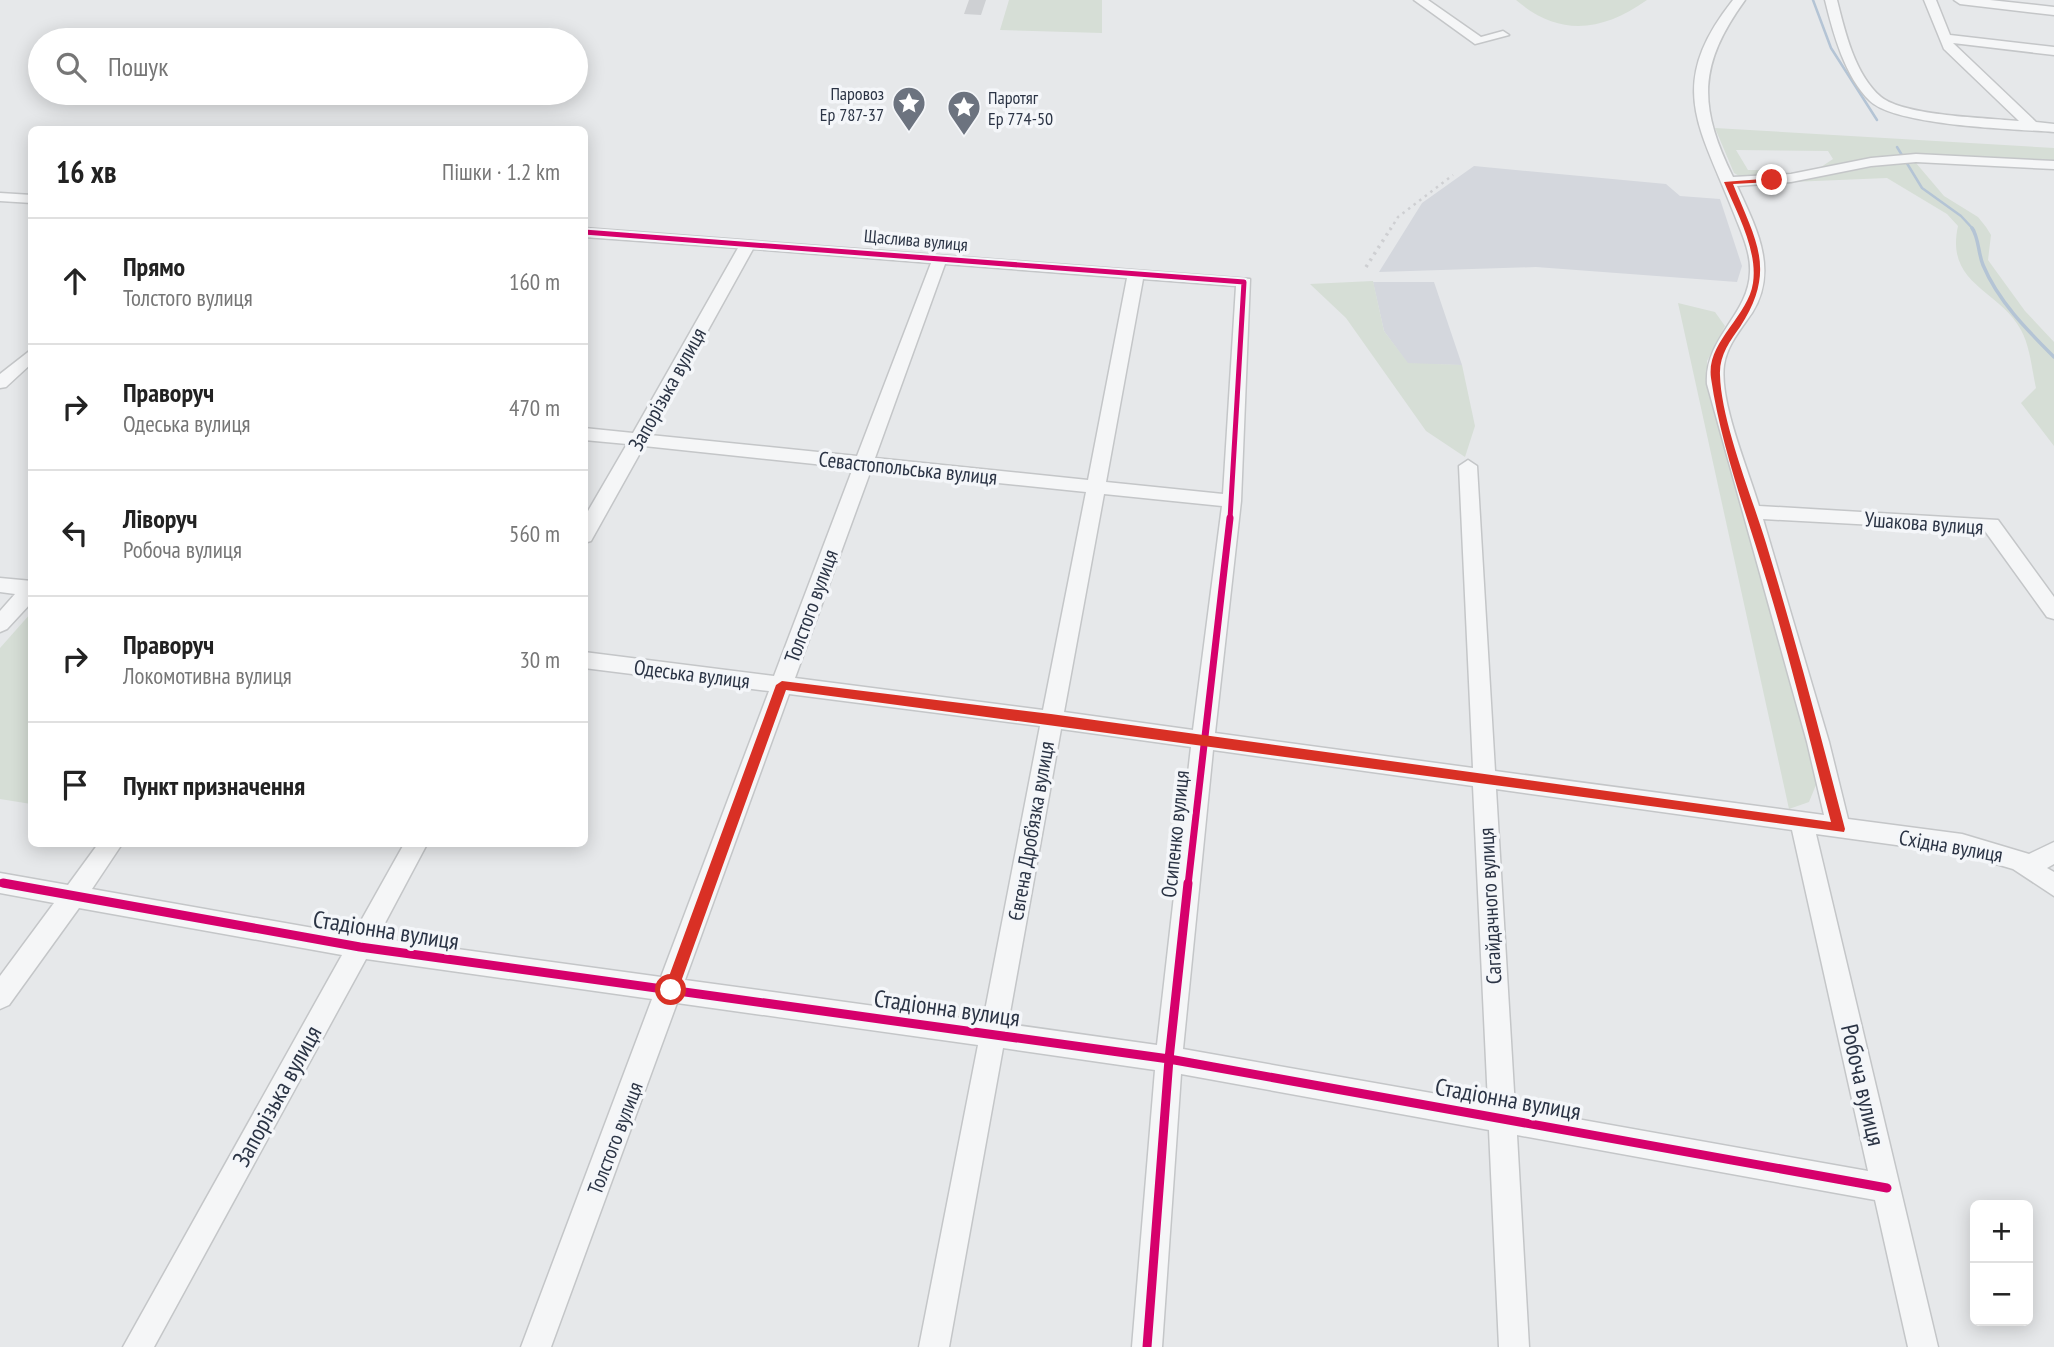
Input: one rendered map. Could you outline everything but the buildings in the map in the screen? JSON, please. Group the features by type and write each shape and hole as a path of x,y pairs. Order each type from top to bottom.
{"street":[{"path":"1420,0 1479,41 1503,35"},
{"path":"1739,0 1722,23 1711,48 1702,75 1700,108 1753,244 1758,281 1751,303 1719,351 1715,374 1721,408 1818,742 1839,829"},
{"path":"1831,0 1842,47 1874,98 1884,104 1905,112 2054,128"},
{"path":"1930,0 1944,38 1954,52 2030,124"},
{"path":"1961,0 2054,11"},
{"path":"1944,38 2054,51"},
{"path":"1728,182 1791,178 1906,158 2054,165"},
{"path":"3,200 28,199"},
{"name":"Щаслива вулиця","path":"588,232 1244,282"},
{"name":"Запорізька вулиця","path":"588,529 750,243"},
{"name":"Толстого вулиця","path":"536,1347 671,990 940,258"},
{"name":"Євгена Дроб’язка вулиця","path":"934,1347 1136,274"},
{"name":"Осипенко вулиця","path":"1147,1347 1169,1059 1232,501 1244,282"},
{"path":"4,376 28,357"},
{"path":"4,376 28,375"},
{"name":"Севастопольська вулиця","path":"588,434 1232,501"},
{"name":"Сагайдачного вулиця","path":"1468,466 1514,1347"},
{"name":"Ушакова вулиця","path":"1752,512 1991,525 2054,612"},
{"path":"0,585 28,589"},
{"path":"0,624 28,592"},
{"name":"Одеська вулиця","path":"588,661 1051,719 1839,829"},
{"name":"Робоча вулиця","path":"1802,824 1923,1347"},
{"name":"Східна вулиця","path":"1839,829 1981,848 2029,866 2054,886"},
{"path":"0,997 109,847"},
{"name":"Запорізька вулиця","path":"138,1347 414,847"},
{"path":"2029,866 2054,852"},
{"name":"Стадіонна вулиця","path":"0,883 75,894 360,947 1169,1059 1500,1116 1886,1188"}],"shaded area":[{"path":"1009,0 1102,0 1102,33 1000,30"},
{"path":"1516,0 1647,0 1614,19 1581,26 1548,20"},
{"path":"1715,128 2054,148 2054,163 1863,160 1821,167 1833,159 1828,151 1736,150 1748,170 1760,170 1763,176 1741,177 1734,173"},
{"path":"1916,163 1944,196 1978,217 1986,227 1991,235 1988,260 2025,311 2054,342 2054,446 2021,403 2036,388 2024,336 2011,316 1966,274 1959,261 1956,246 1958,226 1947,214 1887,178 1791,182 1883,165"},
{"path":"1474,166 1666,184 1680,196 1720,199 1742,266 1737,282 1536,267 1379,272 1422,203"},
{"path":"1373,281 1384,331 1408,363 1462,365 1475,426 1465,457 1426,431 1346,318 1310,284"},
{"path":"1373,282 1434,282 1462,365 1408,364 1384,331"},
{"path":"1678,303 1715,312 1725,326 1707,361 1708,378 1818,780 1809,802 1789,809"},
{"path":"28,616 28,804 0,799 0,648"}],"waterway":[{"path":"1813,0 1831,48 1877,120"},
{"path":"1897,147 1922,188 1961,216 1974,230"},
{"path":"1972,228 1983,265 1997,291 2024,326 2054,357"}],"railway":[{"path":"1390,230 1398,217 1453,175"},
{"path":"1366,267 1391,228"}],"cycle path":[{"path":"588,232 1244,282 1232,501 1169,1059 1147,1347"},
{"path":"0,883 360,947 1169,1059 1887,1188"}],"place":[{"name":"Паровоз Ер 787-37","path":"909,133"},
{"name":"Паротяг Ер 774-50","path":"964,137"}],"route":[{"path":"671,990 782,685 1051,719 1839,829 1818,742 1721,408 1715,374 1719,351 1751,303 1758,281 1756,253 1728,182 1772,180"}]}
